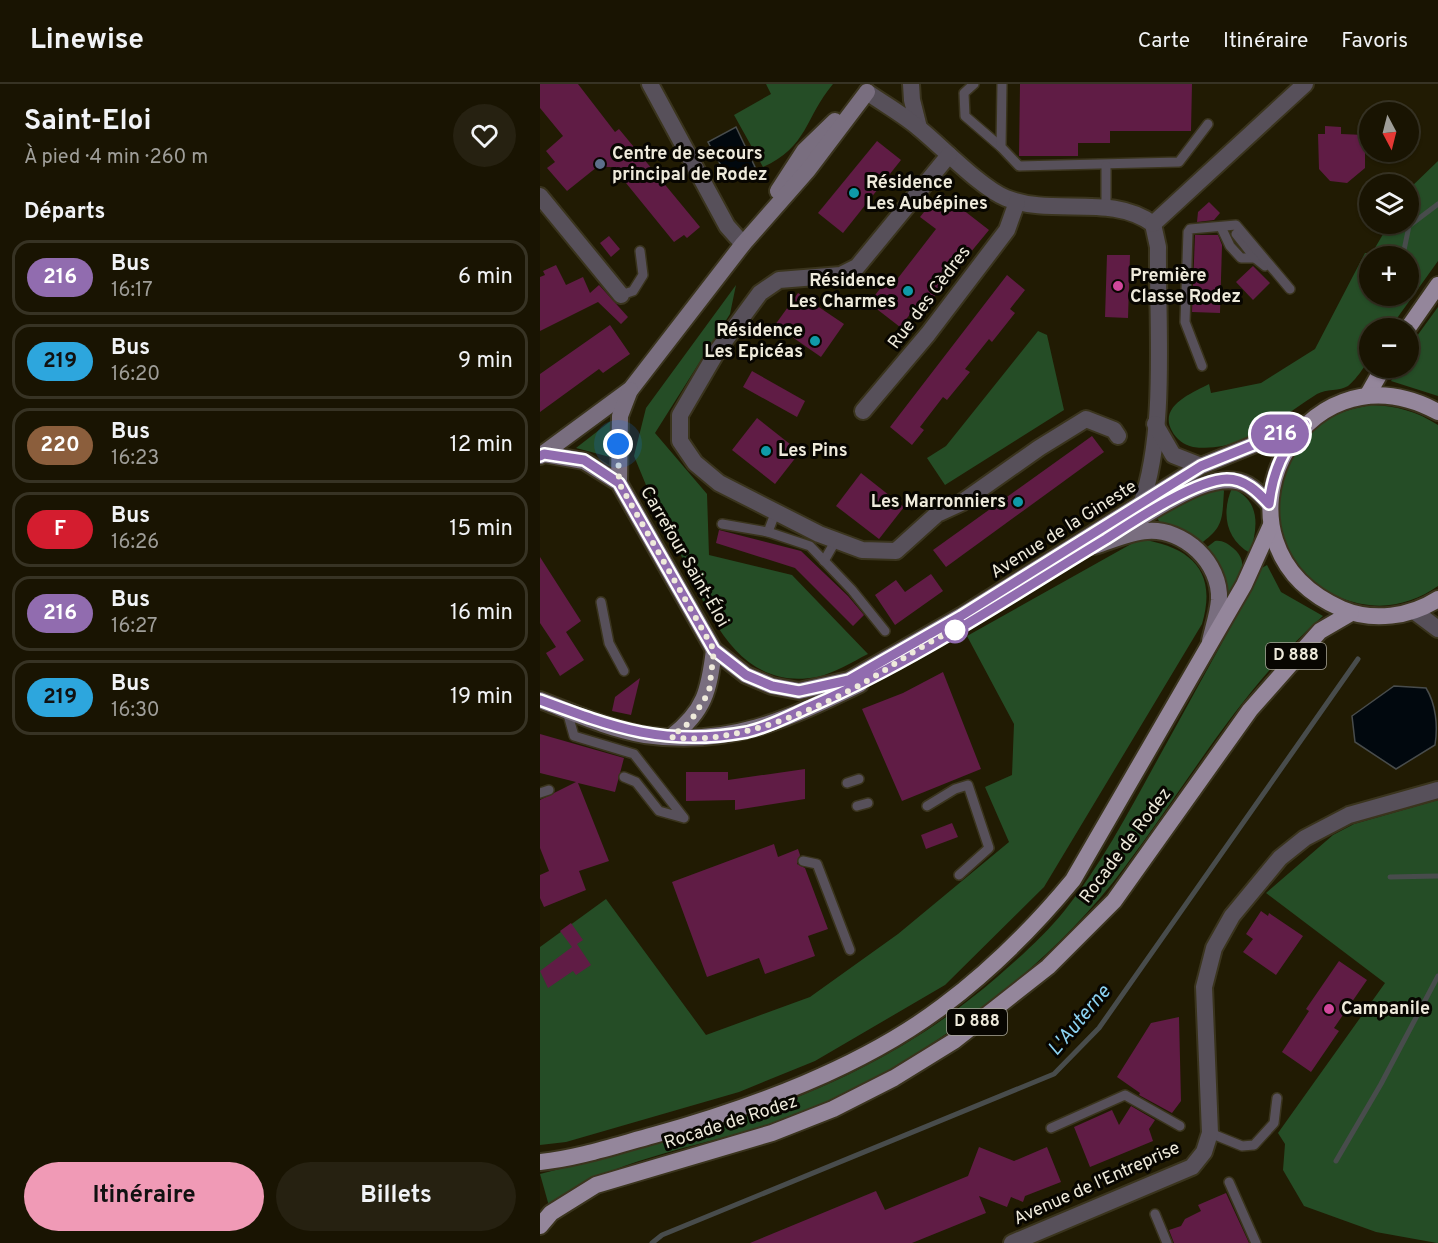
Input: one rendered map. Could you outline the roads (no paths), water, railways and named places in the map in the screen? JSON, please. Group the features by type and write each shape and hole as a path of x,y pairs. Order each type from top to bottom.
{"main road":[{"path":"542,455 631,389 743,244 808,170 871,88"},
{"path":"1415,318 1438,285"},
{"path":"1367,396 1377,378"},
{"name":"Carrefour Saint-Éloi","path":"619,483 620,416 631,389"},
{"path":"1438,412 1421,403 1395,396 1367,396 1344,401 1323,410 1305,424 1290,441 1279,460 1272,481 1269,504 1271,525 1280,555 1298,580 1322,600 1351,613 1372,616 1414,611 1438,599"},
{"name":"Avenue de la Gineste","path":"849,680 961,616 1201,466 1305,424"},
{"name":"Carrefour Saint-Éloi","path":"542,455 584,460 619,483 714,650 746,675 772,686 799,691 849,680"},
{"name":"Avenue de la Gineste","path":"540,700 567,711 643,734 704,738 750,731 865,682 1094,546 1202,485 1228,479 1247,484 1269,504"},
{"name":"Rocade de Rodez","path":"540,1162 565,1160 745,1106 812,1080 884,1043 942,1007 982,974 1048,910 1073,880 1244,585 1271,525"},
{"name":"Avenue de la Gineste","path":"1094,546 1145,531 1165,531 1182,538 1197,550 1212,569 1217,584 1219,600 1209,646"},
{"name":"Rocade de Rodez","path":"540,1226 551,1213 596,1185 772,1133 833,1109 894,1078 954,1041 1047,967 1114,900 1250,710 1320,631 1351,613"},
{"name":"Carrefour Saint-Éloi","path":"671,737 690,722 709,692 714,650"}],"street":[{"path":"650,84 727,226 743,244"},
{"path":"911,84 912,100 919,128"},
{"path":"1153,224 1305,84"},
{"path":"871,88 949,155 1003,197 1034,207 1106,208 1138,213 1153,224 1158,247 1155,424 1141,505"},
{"path":"949,155 857,267 841,275 779,280 760,293 718,350 680,415 680,441 702,469 719,483 836,540 862,550 896,551 937,514 961,503 1039,448 1086,419 1114,430 1118,436"},
{"path":"540,196 621,295"},
{"name":"Rue des Cèdres","path":"863,411 928,334 1007,230 1017,202"},
{"path":"1155,424 1173,455 1201,466"},
{"path":"1414,611 1438,629"},
{"name":"Avenue de l'Entreprise","path":"1012,1243 1192,1167 1204,1152 1210,1133 1204,987 1214,948 1232,916 1280,858 1305,838 1349,815 1438,790"}],"lane":[{"path":"974,84 964,93 965,116 1001,147 1018,166 1106,166 1179,162 1208,124"},
{"path":"1001,147 1002,84"},
{"path":"1106,166 1106,208"},
{"path":"1229,226 1255,258 1279,276"},
{"path":"1202,366 1185,322 1188,232 1190,229 1229,226 1290,289"},
{"path":"621,295 633,291 643,275 640,251"},
{"path":"768,532 776,511"},
{"path":"722,524 768,532 810,546 852,590 885,631"},
{"path":"824,561 836,540"},
{"path":"601,602 609,643 624,671"},
{"path":"567,711 574,736 634,754 684,818 659,811 636,782 624,777"},
{"path":"847,783 859,779"},
{"path":"927,806 955,789 968,786 989,848 959,875"},
{"path":"857,806 868,803"},
{"path":"802,861 817,864 850,950"},
{"path":"1052,1128 1125,1095 1180,1126"},
{"path":"1210,1133 1242,1146 1254,1145 1274,1123 1277,1098"},
{"path":"1229,1182 1256,1243"},
{"path":"1155,1214 1167,1243"}],"waterway":[{"name":"L'Auterne","path":"1405,246 1409,226 1438,204"},
{"name":"L'Auterne","path":"652,1243 662,1235 1054,1074 1099,1028 1358,659"},
{"path":"1390,877 1438,876"},
{"path":"1336,1161 1381,1084 1438,976"}],"place":[{"name":"Centre de secours principal de Rodez","path":"600,164"},
{"name":"Résidence Les Aubépines","path":"854,193"},
{"name":"Première Classe Rodez","path":"1118,286"},
{"name":"Résidence Les Charmes","path":"908,291"},
{"name":"Résidence Les Epicéas","path":"815,341"},
{"name":"Les Pins","path":"766,451"},
{"name":"Les Marronniers","path":"1018,502"},
{"name":"Campanile","path":"1329,1009"}]}
